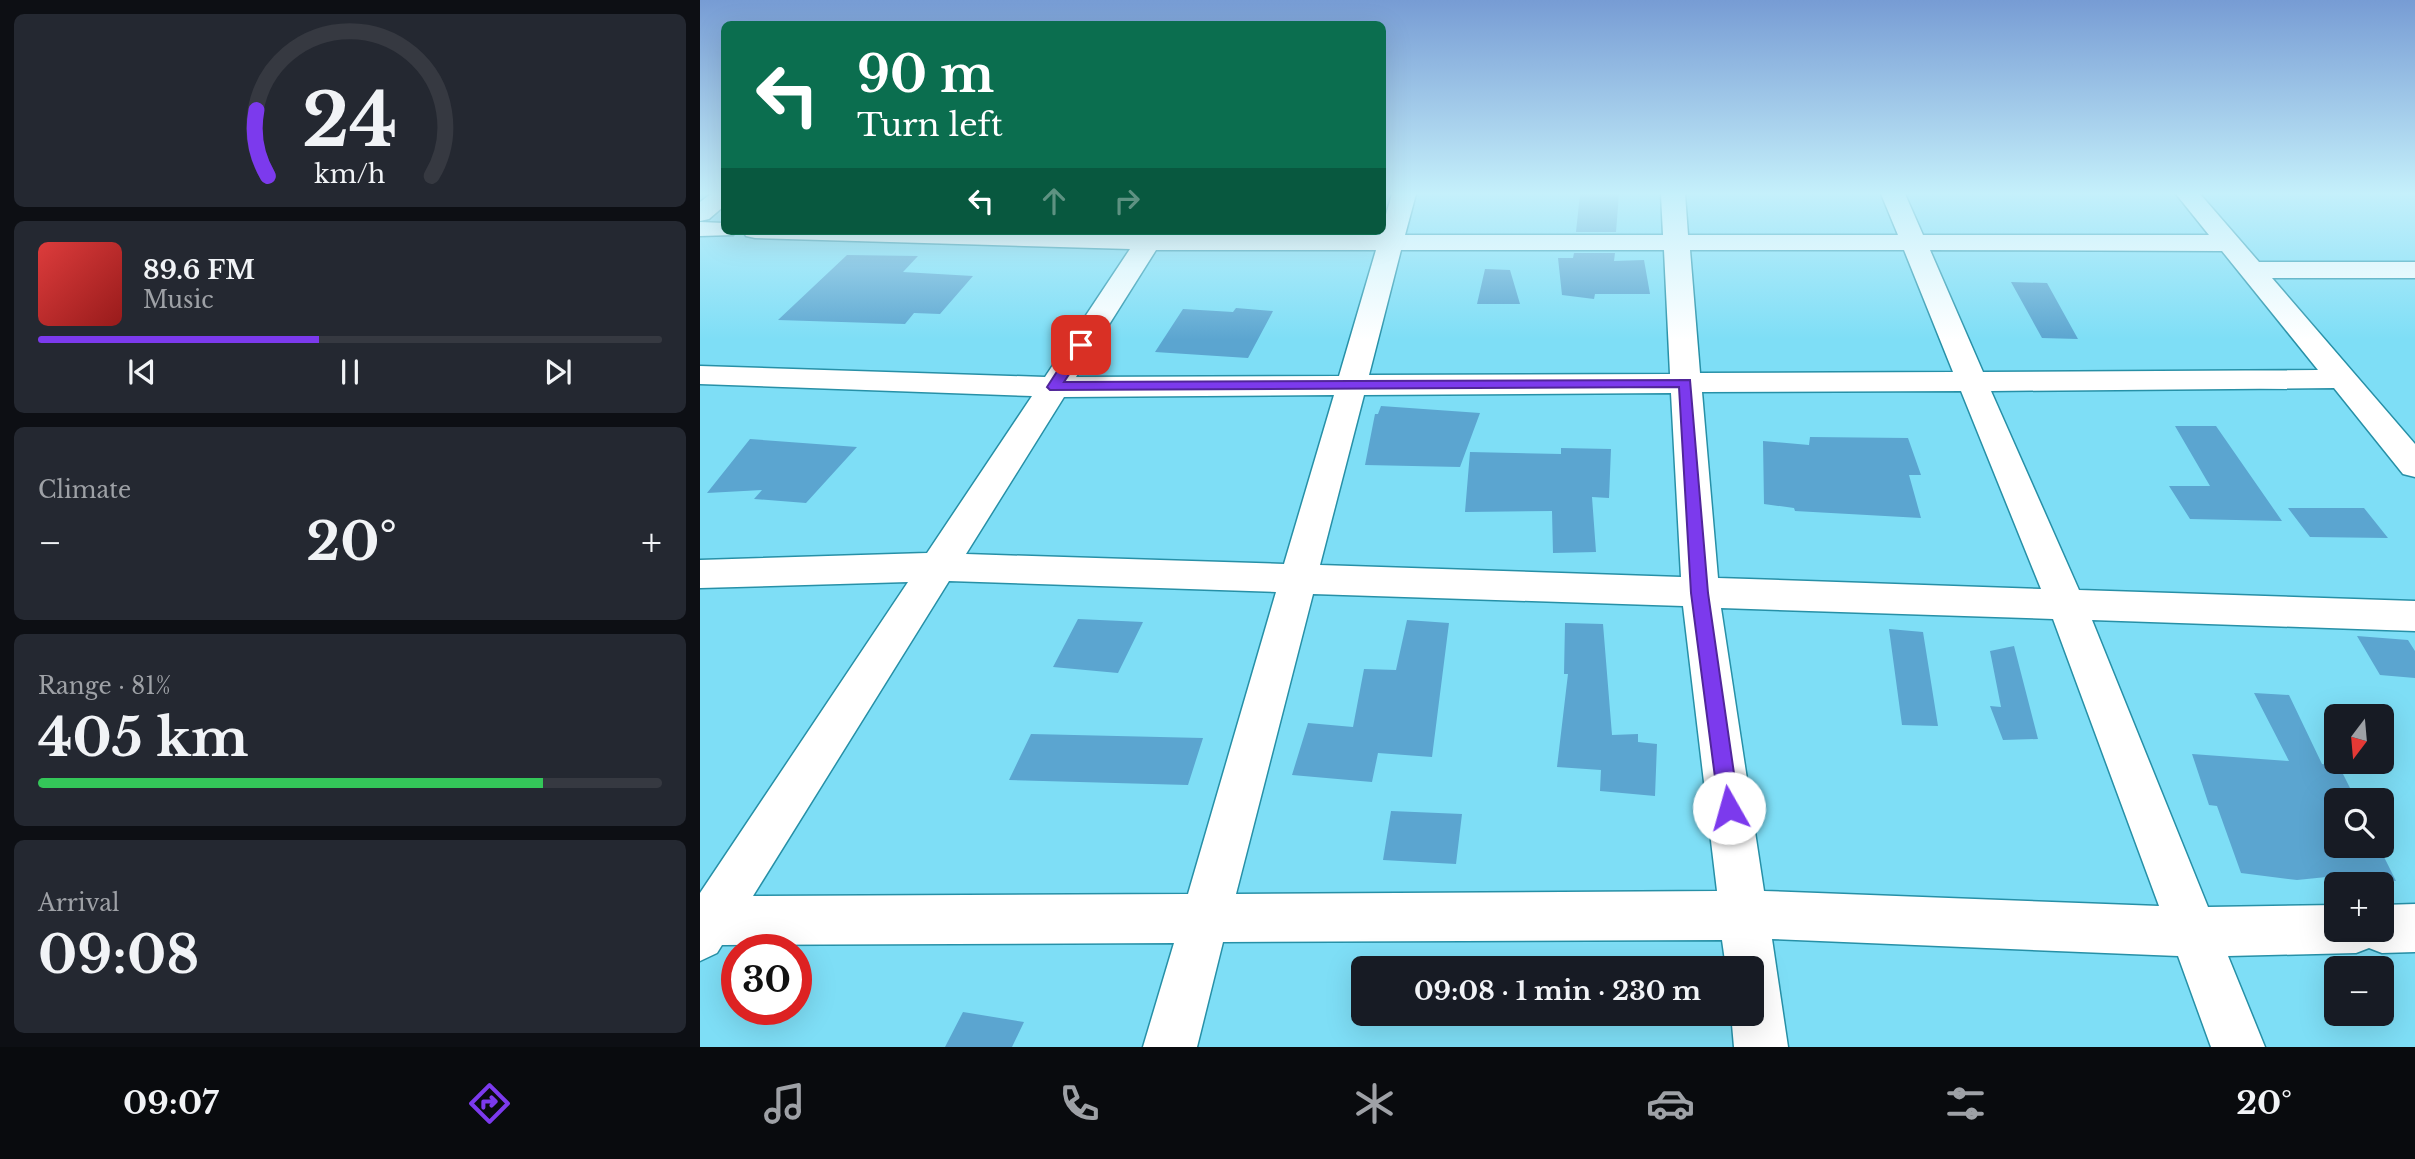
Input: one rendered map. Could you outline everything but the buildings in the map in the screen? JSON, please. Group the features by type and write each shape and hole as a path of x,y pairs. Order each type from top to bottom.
{"street":[{"path":"703,926 1147,243"},
{"path":"1170,1047 1390,243"},
{"path":"1676,243 1700,593 1749,956"},
{"path":"1880,243 2229,243 2415,466"},
{"path":"1913,243 2067,605 2238,1047"},
{"path":"2252,270 2415,270"},
{"path":"700,375 1054,387 2342,379"},
{"path":"700,573 938,567 2415,617"},
{"path":"703,926 1800,915 2193,932 2324,930"},
{"path":"2394,929 2415,928"},
{"path":"1758,1026 1761,1047"}],"route":[{"path":"1081,345 1054,387 1686,383 1700,593 1729,808"}]}
